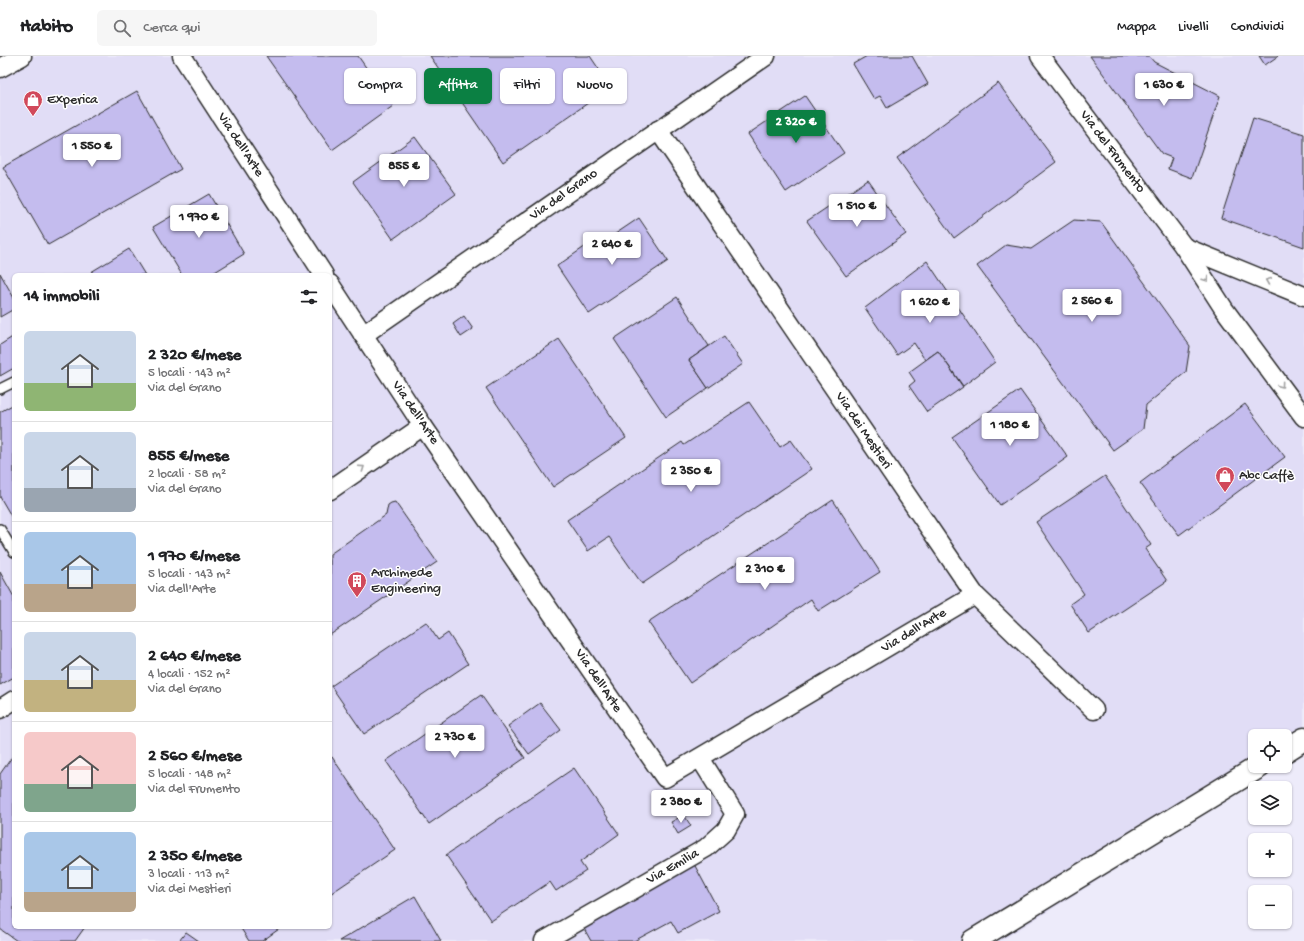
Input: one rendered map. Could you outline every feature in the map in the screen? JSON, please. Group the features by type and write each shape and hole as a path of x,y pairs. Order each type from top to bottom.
{"main road":[{"path":"1292,747 1304,739"},
{"path":"973,941 1249,773"}],"street":[{"path":"0,68 22,56"},
{"name":"Via dell'Arte","path":"182,56 323,273"},
{"name":"Via del Grano","path":"363,335 766,56"},
{"name":"Via del Frumento","path":"1040,56 1184,247 1224,309 1304,417"},
{"name":"Via dei Mestieri","path":"658,130 975,595 1094,710"},
{"path":"1184,247 1304,296"},
{"name":"Via dell'Arte","path":"332,287 424,426 665,778 975,595"},
{"path":"332,489 424,426"},
{"path":"0,709 12,701"},
{"name":"Via Emilia","path":"544,941 706,848 726,830 735,814 700,758"}],"lane":[{"path":"0,389 12,383"},
{"path":"0,529 12,549"}],"shaded area":[{"path":"0,56 1304,56 1304,752 1292,760 1292,729 1248,729 1248,773 1271,773 1258,781 1248,781 1248,787 1000,941 0,941"}],"building":[{"path":"266,56 358,56 366,68 344,68 344,104 392,104 393,106 332,150"},
{"path":"430,56 590,56 598,68 563,68 563,104 587,104 503,162 463,104 492,104 492,68 438,68"},
{"path":"867,56 912,56 928,84 887,108 880,96 874,99 853,64"},
{"path":"1090,56 1149,56 1154,62 1220,96 1192,178 1168,169 1172,158 1162,154"},
{"path":"1259,56 1278,56 1265,65"},
{"path":"998,83 1056,162 954,238 897,158"},
{"path":"137,91 181,169 48,245 3,167"},
{"path":"805,96 844,153 786,192 748,134"},
{"path":"1253,118 1304,134 1304,247 1221,218"},
{"path":"415,137 456,194 393,239 353,182"},
{"path":"868,180 906,234 846,276 807,221"},
{"path":"209,194 244,254 213,273 181,273 153,227"},
{"path":"639,218 668,261 589,314 557,266 586,246 590,251"},
{"path":"1074,220 1101,222 1190,346 1186,372 1146,405 1143,429 1113,450 977,266 1006,245 1031,249"},
{"path":"129,249 144,273 92,273 91,272"},
{"path":"927,261 995,362 963,386 938,351 925,360 914,343 897,355 865,308"},
{"path":"0,273 12,294 12,310 0,317"},
{"path":"677,297 709,346 689,360 708,388 666,417 614,339"},
{"path":"464,316 473,329 461,337 453,324"},
{"path":"724,336 743,364 708,388 689,360"},
{"path":"12,337 12,369 0,376 0,345"},
{"path":"559,339 626,438 553,487 486,388"},
{"path":"938,351 963,387 927,412 909,386 915,381 909,372"},
{"path":"1020,390 1068,457 1000,505 952,437"},
{"path":"749,402 780,447 791,440 812,469 642,584 609,537 588,551 567,520 682,442 684,445"},
{"path":"1245,404 1285,457 1179,535 1140,483"},
{"path":"12,405 12,518 0,497 0,412"},
{"path":"1105,476 1151,545 1145,549 1167,581 1089,633 1070,604 1084,594 1036,522"},
{"path":"833,500 880,572 818,611 811,599 690,683 648,622"},
{"name":"Archimede Engineering","path":"395,502 437,562 332,634 332,553 386,515 388,505"},
{"path":"0,572 12,593 12,678 0,685"},
{"path":"426,622 438,640 448,633 468,664 364,734 332,685"},
{"path":"481,695 525,758 429,824 386,761"},
{"path":"540,703 561,730 529,754 508,726"},
{"path":"12,757 12,929 84,929 75,941 17,941 0,929 0,774"},
{"path":"332,757 395,850 332,893"},
{"path":"574,768 619,834 580,862 586,871 556,891 550,882 491,921 446,855"},
{"path":"684,815 691,826 678,834 671,822"},
{"path":"694,864 719,911 678,933 671,921 634,941 591,941 582,925"},
{"path":"415,896 441,941 339,941"},
{"path":"241,929 279,929 262,941 249,941"},
{"path":"186,932 199,941 179,941"}],"place":[{"name":"Experica","path":"33,117"},
{"name":"Abc Caffè","path":"1225,493"},
{"name":"Archimede Engineering","path":"357,598"}]}
